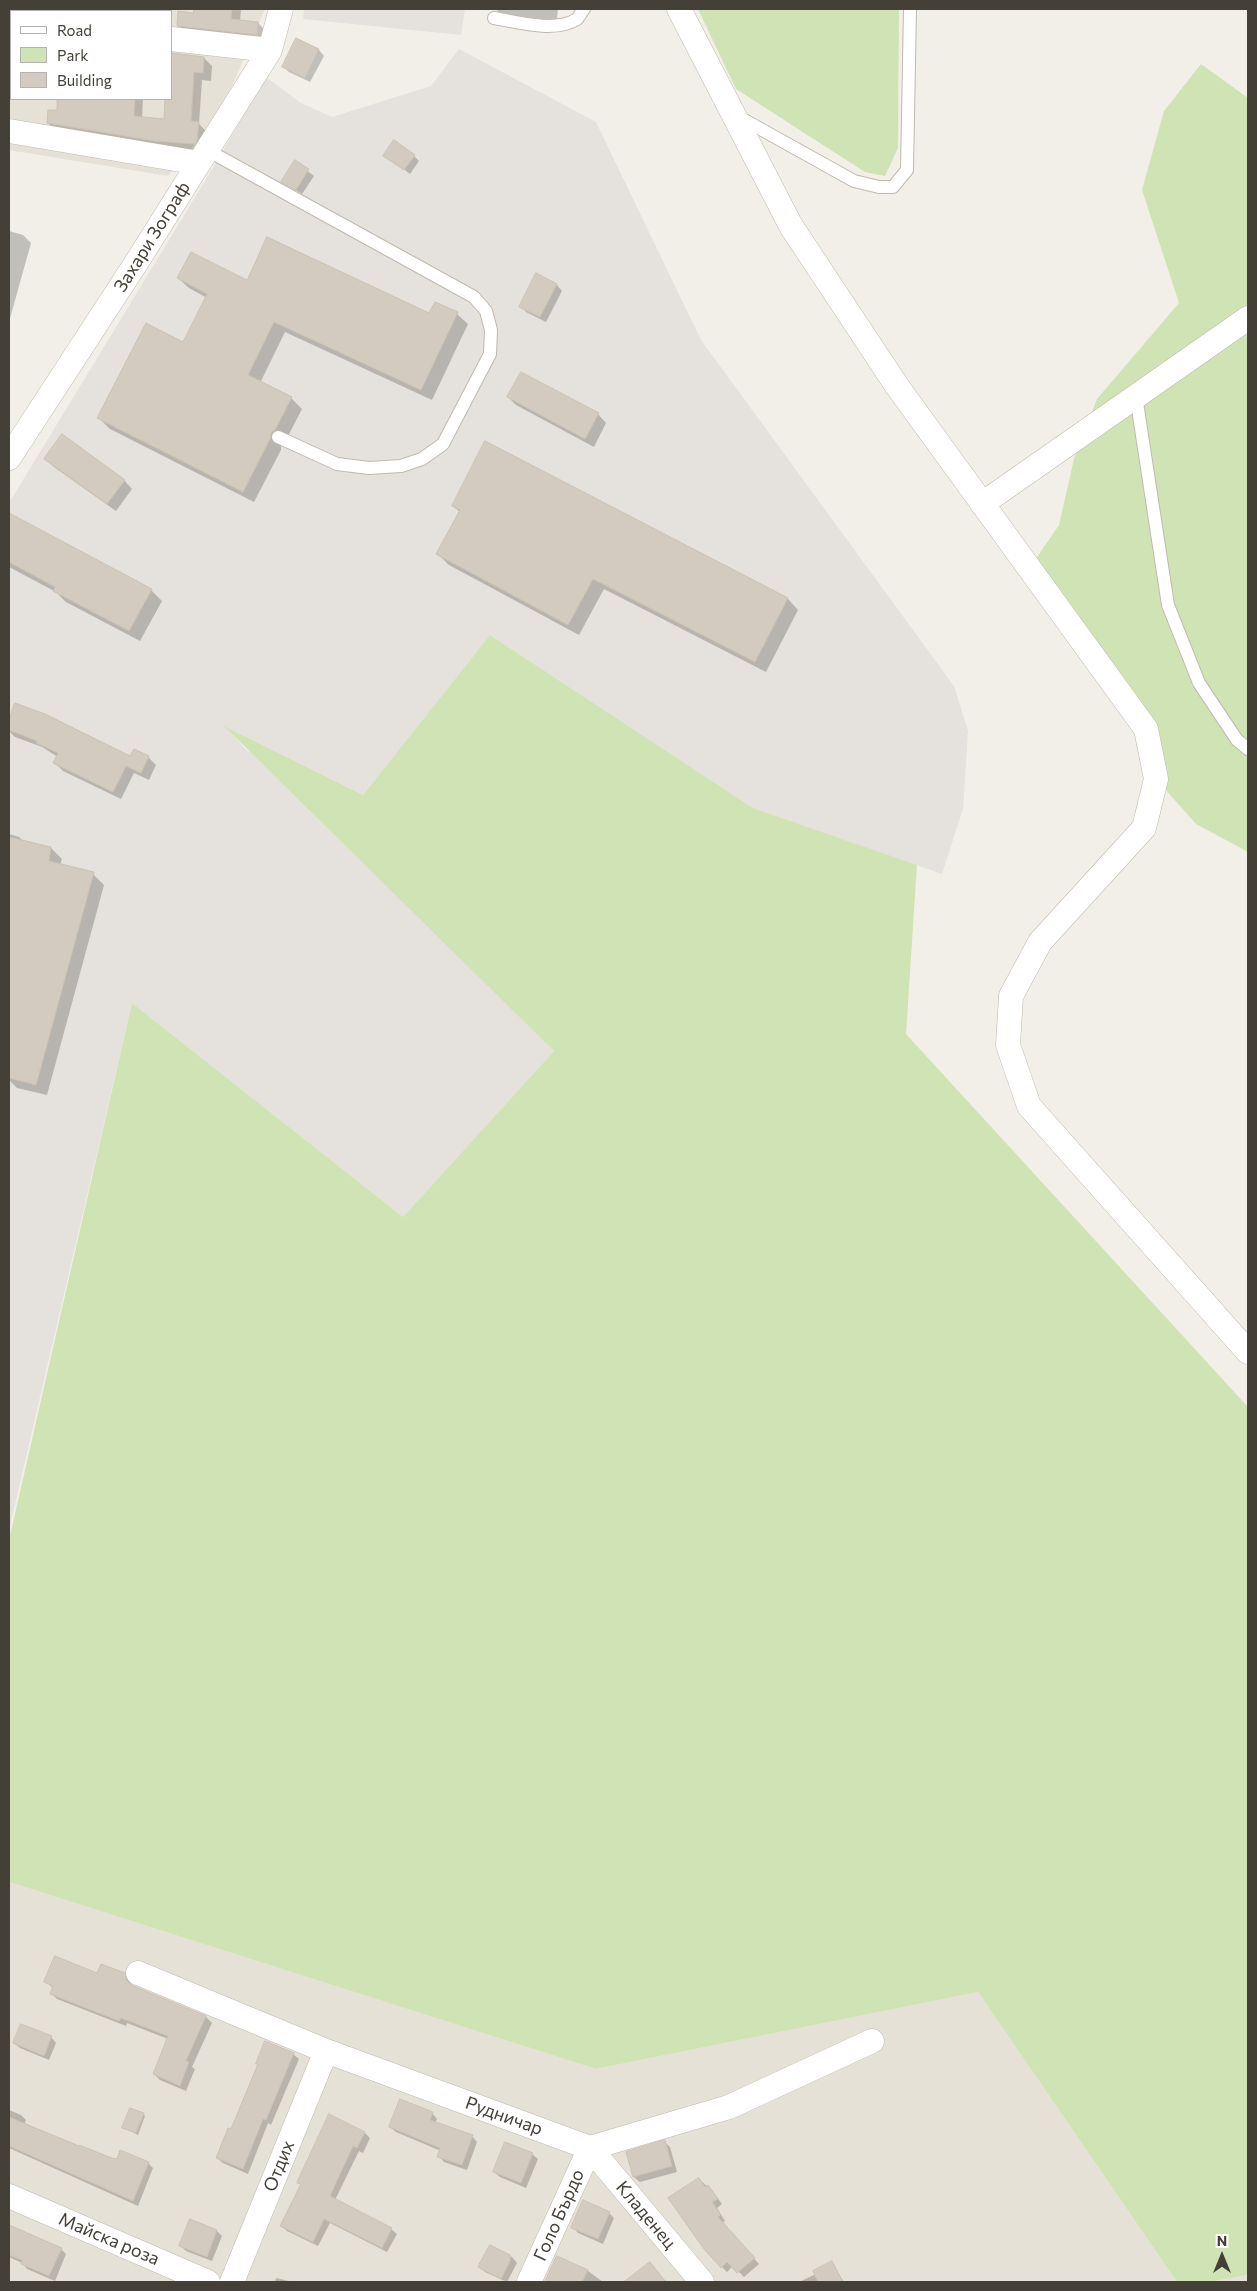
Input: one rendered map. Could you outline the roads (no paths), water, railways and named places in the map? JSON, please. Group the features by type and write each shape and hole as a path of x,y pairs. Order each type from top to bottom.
{"street":[{"name":"Захари Зограф","path":"9,458 270,50 281,9"},
{"path":"679,9 791,226 897,386 1146,729 1156,779 1144,828 1040,942 1010,996 1008,1045 1030,1106 1248,1352"},
{"path":"172,39 270,50"},
{"path":"9,131 203,156"},
{"path":"982,504 1248,318"},
{"name":"Рудничар","path":"138,1973 326,2051 590,2148"},
{"path":"590,2148 729,2107 872,2040"},
{"name":"Отдих","path":"232,2282 326,2051"},
{"name":"Голо Бърдо","path":"529,2282 590,2148"},
{"name":"Кладенец","path":"590,2148 702,2282"},
{"name":"Майска роза","path":"9,2196 208,2282"}],"lane":[{"path":"494,18 536,26 558,25 577,18 584,9"},
{"path":"733,114 854,181 879,187 893,187 907,170 910,9"},
{"path":"203,156 474,297 486,311 491,330 490,354 443,444 422,459 401,466 369,468 337,464 278,437"},
{"path":"1136,396 1168,606 1199,683 1237,740 1248,749"}]}
